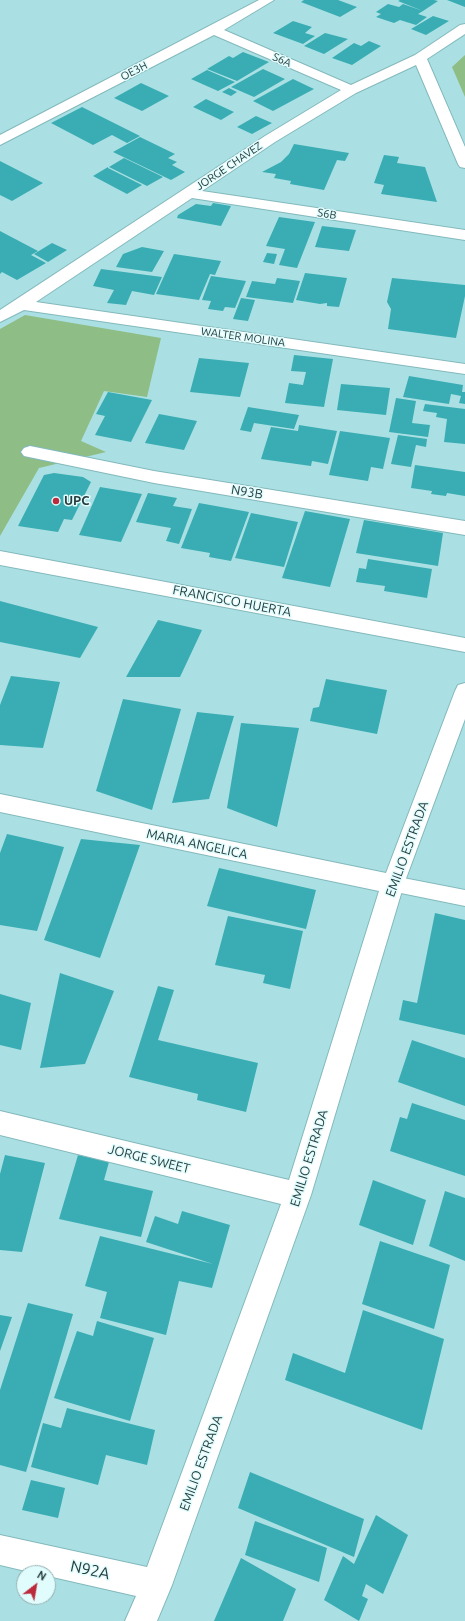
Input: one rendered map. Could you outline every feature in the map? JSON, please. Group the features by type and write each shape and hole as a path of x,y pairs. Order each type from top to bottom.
{"street":[{"name":"OE3H","path":"0,141 214,30 268,0"},
{"name":"JORGE CHAVEZ","path":"0,317 21,305 270,139 351,90 420,58 465,28"},
{"name":"S6A","path":"214,30 351,90"},
{"path":"420,58 465,164"},
{"name":"S6B","path":"189,193 465,235"},
{"name":"WALTER MOLINA","path":"21,305 465,369"},
{"name":"N93B","path":"30,452 154,477 465,528"},
{"name":"FRANCISCO HUERTA","path":"0,558 465,645"},
{"name":"EMILIO ESTRADA","path":"141,1621 156,1585 298,1195 393,884 465,691"},
{"name":"MARIA ANGELICA","path":"0,803 393,884"},
{"name":"JORGE SWEET","path":"0,1123 298,1195"},
{"name":"N92A","path":"0,1550 156,1585"}],"lane":[{"path":"393,884 465,898"}],"green space":[{"path":"465,55 465,97 452,67"},
{"path":"25,315 161,338 147,397 104,391 81,441 106,452 39,468 0,536 0,329"}],"building":[{"path":"304,0 338,0 357,7 340,17 301,2"},
{"path":"447,0 465,0 465,7"},
{"path":"398,1 438,1 423,11"},
{"path":"388,4 399,7 403,4 423,11 418,14 427,17 416,25 400,20 394,23 376,17 381,14 376,12"},
{"path":"433,16 449,21 426,35 411,29"},
{"path":"293,21 312,27 305,33 315,36 303,44 273,33"},
{"path":"325,33 348,39 324,54 304,46"},
{"path":"369,41 381,46 352,65 332,58 354,43 361,46"},
{"path":"243,52 269,62 237,81 207,69 229,56 233,58"},
{"path":"263,69 285,79 254,97 231,87"},
{"path":"207,70 235,82 218,91 191,79"},
{"path":"293,79 314,89 273,111 253,101"},
{"path":"141,83 169,96 142,111 114,98"},
{"path":"229,88 237,92 231,96 222,92"},
{"path":"206,99 234,112 221,120 193,107"},
{"path":"82,107 140,136 127,143 112,135 93,145 51,123"},
{"path":"256,116 272,123 252,134 237,127"},
{"path":"140,137 175,154 168,158 177,162 172,165 185,172 171,180 113,152"},
{"path":"294,144 349,153 345,161 337,160 324,190 290,184 291,181 274,178 276,174 262,172 281,162 289,154"},
{"path":"384,155 399,157 397,163 425,167 437,202 381,194 384,185 374,183"},
{"path":"124,158 163,177 147,186 109,167"},
{"path":"0,161 43,183 12,201 0,195"},
{"path":"108,167 142,185 127,194 93,176"},
{"path":"213,203 231,206 221,226 177,218 178,215 196,204 211,206"},
{"path":"279,217 315,222 297,268 279,265 285,249 266,246"},
{"path":"322,226 356,230 349,251 315,247"},
{"path":"0,231 38,251 31,255 46,263 17,280 2,272 0,274"},
{"path":"52,243 67,250 48,262 34,254"},
{"path":"142,247 164,251 152,272 116,267 123,254"},
{"path":"267,253 277,254 274,264 263,262"},
{"path":"174,254 221,261 215,275 210,274 199,300 156,294"},
{"path":"101,269 162,277 154,295 132,291 126,305 107,303 114,290 93,286"},
{"path":"305,273 347,278 339,307 327,306 327,303 320,304 296,300"},
{"path":"211,276 246,281 235,308 225,307 223,311 208,309 211,301 202,300"},
{"path":"277,278 300,281 293,303 246,297 252,281 275,284"},
{"path":"392,278 465,285 465,296 456,338 388,329 391,309 387,302"},
{"path":"241,298 255,300 248,321 233,319"},
{"path":"294,355 333,359 324,407 285,403 289,383 303,385 306,372 291,371"},
{"path":"199,358 249,363 240,397 190,392"},
{"path":"409,376 463,385 462,392 465,392 465,404 459,403 461,396 451,394 449,404 403,397"},
{"path":"341,384 390,388 386,415 337,410"},
{"path":"108,392 152,400 131,442 95,435 105,416 96,414"},
{"path":"396,398 416,401 412,423 430,425 428,437 389,432"},
{"path":"425,404 465,409 465,444 444,442 447,419 436,417 437,413 423,411"},
{"path":"248,407 299,415 294,429 254,423 251,432 240,430"},
{"path":"159,414 197,421 184,450 145,443"},
{"path":"299,425 337,431 328,464 312,461 311,466 261,459 271,427 298,431"},
{"path":"340,431 390,438 383,469 371,467 368,481 329,475"},
{"path":"398,435 427,439 426,447 416,445 411,467 391,464"},
{"path":"415,465 465,472 465,496 447,493 446,496 431,494 432,491 411,488"},
{"name":"UPC","path":"54,473 83,477 91,482 72,520 64,519 58,532 18,526 44,475"},
{"path":"100,487 142,494 121,542 79,535"},
{"path":"148,493 177,498 173,506 192,509 179,544 166,541 171,528 136,522"},
{"path":"199,503 249,512 231,561 209,557 210,553 181,548"},
{"path":"305,511 350,519 330,587 282,578"},
{"path":"251,513 298,522 284,567 235,558"},
{"path":"364,520 443,533 438,566 356,553"},
{"path":"368,559 432,569 427,598 384,591 385,586 356,582 359,568 366,569"},
{"path":"0,601 98,627 80,658 0,642"},
{"path":"158,620 202,630 180,677 126,677"},
{"path":"11,676 60,682 43,748 0,745 0,705"},
{"path":"326,679 387,690 377,734 310,721 313,708 319,707"},
{"path":"123,699 181,709 152,810 96,791"},
{"path":"197,712 234,716 209,799 172,803"},
{"path":"241,723 299,728 277,827 227,808"},
{"path":"7,834 64,847 37,931 0,925 0,853"},
{"path":"81,839 140,845 100,958 44,940"},
{"path":"219,868 316,890 306,929 207,906"},
{"path":"435,913 465,920 465,1035 399,1020 403,1000 417,1003"},
{"path":"228,916 303,931 290,989 263,983 265,975 215,965"},
{"path":"60,973 114,991 85,1064 40,1068"},
{"path":"158,986 174,990 158,1040 258,1063 246,1112 197,1100 198,1094 129,1077"},
{"path":"0,994 31,1003 21,1050 0,1045"},
{"path":"412,1040 465,1058 465,1106 398,1082"},
{"path":"412,1103 465,1120 465,1176 390,1151 400,1117 407,1119"},
{"path":"5,1155 45,1163 22,1252 0,1250 0,1174"},
{"path":"78,1155 109,1162 104,1180 153,1191 141,1237 59,1219"},
{"path":"373,1180 426,1200 413,1245 359,1225"},
{"path":"445,1191 465,1198 465,1261 429,1246"},
{"path":"182,1211 230,1225 212,1288 179,1281 166,1335 100,1318 107,1292 85,1286 100,1236 213,1264 146,1242 155,1216 178,1224"},
{"path":"380,1241 450,1265 434,1329 362,1304"},
{"path":"28,1303 73,1314 26,1472 0,1465 0,1390"},
{"path":"363,1310 444,1339 422,1430 285,1380 293,1353 345,1373"},
{"path":"0,1315 12,1317 0,1351"},
{"path":"97,1321 154,1338 130,1421 54,1398 77,1331 93,1336"},
{"path":"67,1408 155,1430 147,1465 106,1455 98,1485 31,1467 43,1423 61,1428"},
{"path":"250,1472 364,1519 354,1557 238,1508"},
{"path":"31,1480 65,1488 58,1518 22,1510"},
{"path":"376,1515 408,1535 383,1594 366,1584 362,1596 368,1599 359,1621 324,1600 343,1556 354,1564"},
{"path":"255,1521 327,1548 319,1582 245,1555"},
{"path":"241,1558 296,1589 283,1621 214,1621"}],"place":[{"name":"UPC","path":"56,501"}]}
